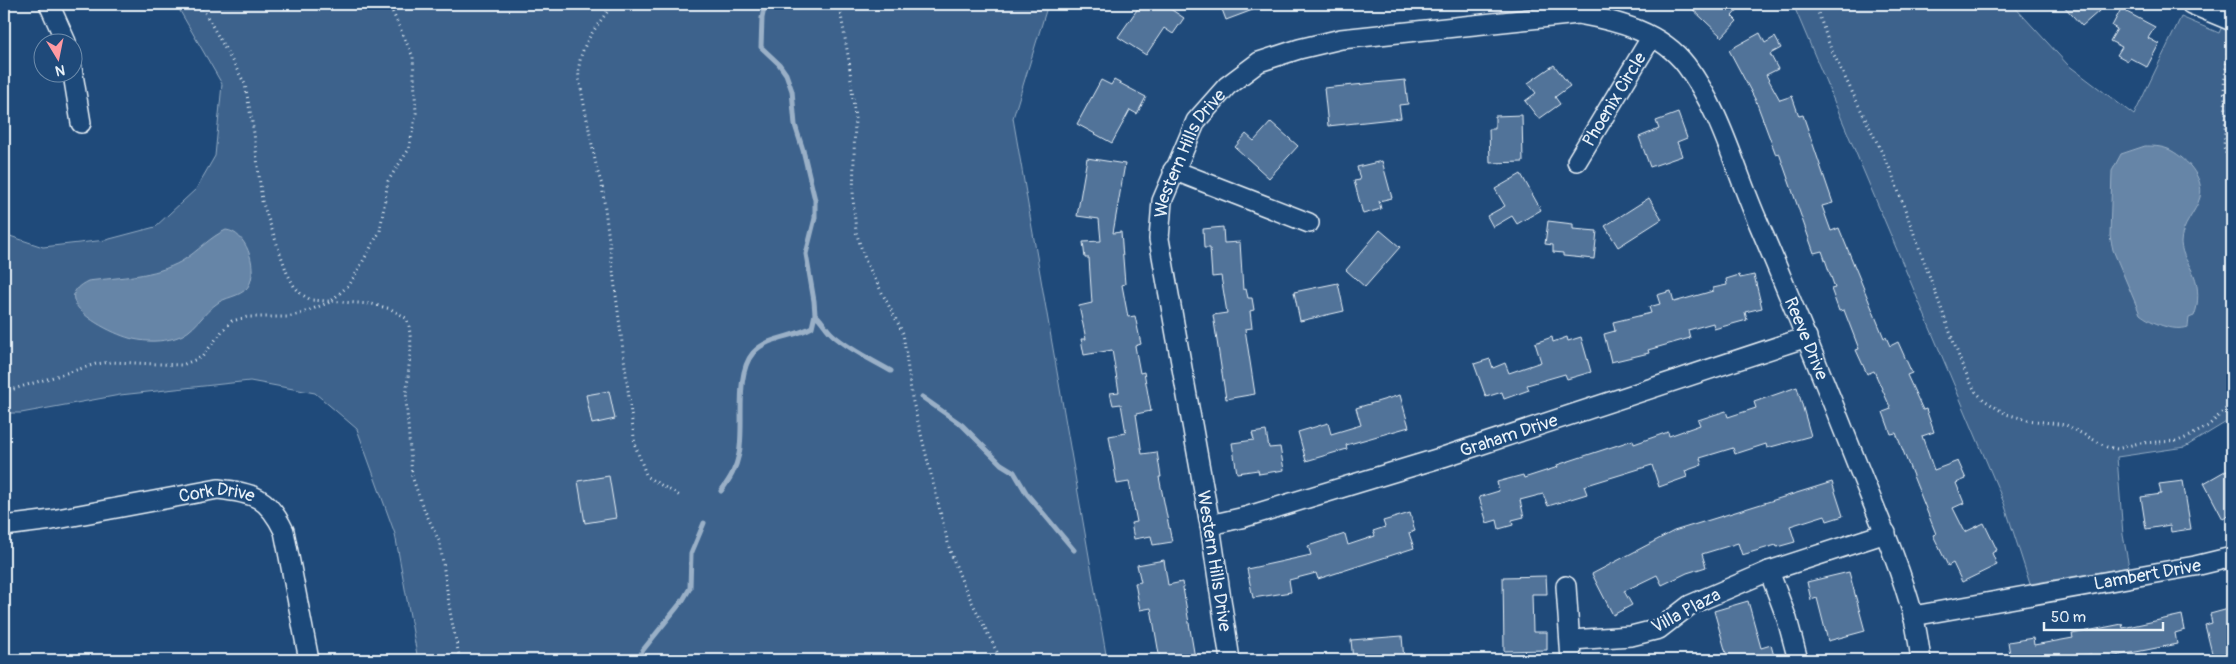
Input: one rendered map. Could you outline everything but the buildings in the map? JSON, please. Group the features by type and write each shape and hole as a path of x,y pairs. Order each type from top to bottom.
{"street":[{"path":"49,4 62,32"},
{"path":"2191,4 2232,21"},
{"name":"Western Hills Drive","path":"1230,660 1210,525 1159,239 1162,201 1173,170 1196,121 1227,86 1259,62 1299,49 1341,39 1578,14 1608,19 1634,27 1651,38"},
{"name":"Phoenix Circle","path":"1577,161 1651,38"},
{"name":"Reeve Drive","path":"1651,38 1666,46 1685,64 1702,90 1725,138 1886,533 1913,616 1921,660"},
{"path":"74,82 81,123"},
{"path":"1173,170 1309,223"},
{"name":"Graham Drive","path":"1210,525 1244,517 1443,456 1807,337"},
{"name":"Cork Drive","path":"4,526 52,520 218,489 242,492 260,499 275,512 284,531 309,660"},
{"name":"Villa Plaza","path":"1571,640 1631,636 1659,628 1690,605 1768,571 1886,533"},
{"name":"Lambert Drive","path":"1913,616 2195,566 2232,557"},
{"path":"1768,571 1798,660"},
{"path":"1566,586 1571,660"}],"path":[{"path":"200,4 245,84 254,133 262,201 287,273 301,294 310,300 372,304 391,309 406,318 409,325 411,344 406,398 412,476 422,505 440,543 451,617 460,660"},
{"path":"4,392 96,364 111,362 182,365 202,357 232,321 247,317 287,317 300,314 330,302 350,284 380,231 388,181 409,149 412,135 416,97 414,62 410,47 389,4"},
{"path":"613,4 584,45 578,66 579,79 602,185 635,446 647,477 680,496"},
{"path":"838,4 849,61 855,118 853,198 856,232 868,268 903,333 912,398 950,552 963,584 1001,660"},
{"path":"1815,4 1834,55 1891,171 1962,365 1975,391 1984,400 2016,418 2066,425 2102,445 2117,449 2139,443 2171,442 2190,436 2208,426 2232,403"},
{"path":"2228,48 2224,86 2226,113 2224,147 2232,172"}],"shaded area":[{"path":"176,4 1048,4 1013,118 1107,660 418,660 395,534 357,429 315,393 250,381 120,395 21,413 4,413 4,234 43,247 106,240 155,227 196,189 215,156 222,84"},
{"path":"1793,4 2012,4 2068,65 2134,115 2181,17 2219,33 2232,4 2232,415 2228,421 2185,447 2117,457 2123,535 2129,567 2030,584 2004,503"},
{"path":"2145,146 2162,147 2174,152 2192,168 2201,189 2198,203 2183,230 2181,243 2184,256 2196,280 2198,290 2196,311 2194,316 2189,318 2188,327 2163,326 2150,321 2140,314 2113,250 2110,236 2112,171 2121,154"},
{"path":"226,230 233,232 239,237 248,250 252,267 250,283 241,293 213,306 188,332 159,341 133,339 98,324 86,316 78,307 74,298 76,289 88,281 136,276 171,266 182,261"}],"waterway":[{"path":"721,491 732,474 739,454 741,443 742,387 747,363 753,353 766,343 812,327 815,314 806,254 815,218 815,200 795,125 792,91 786,74 779,64 761,47 762,18 765,4"},
{"path":"815,314 831,333 840,340 891,371"},
{"path":"922,397 962,425 1001,464 1014,472 1027,494 1074,550"},
{"path":"638,660 643,650 683,600 690,588 691,554 704,523"}]}
